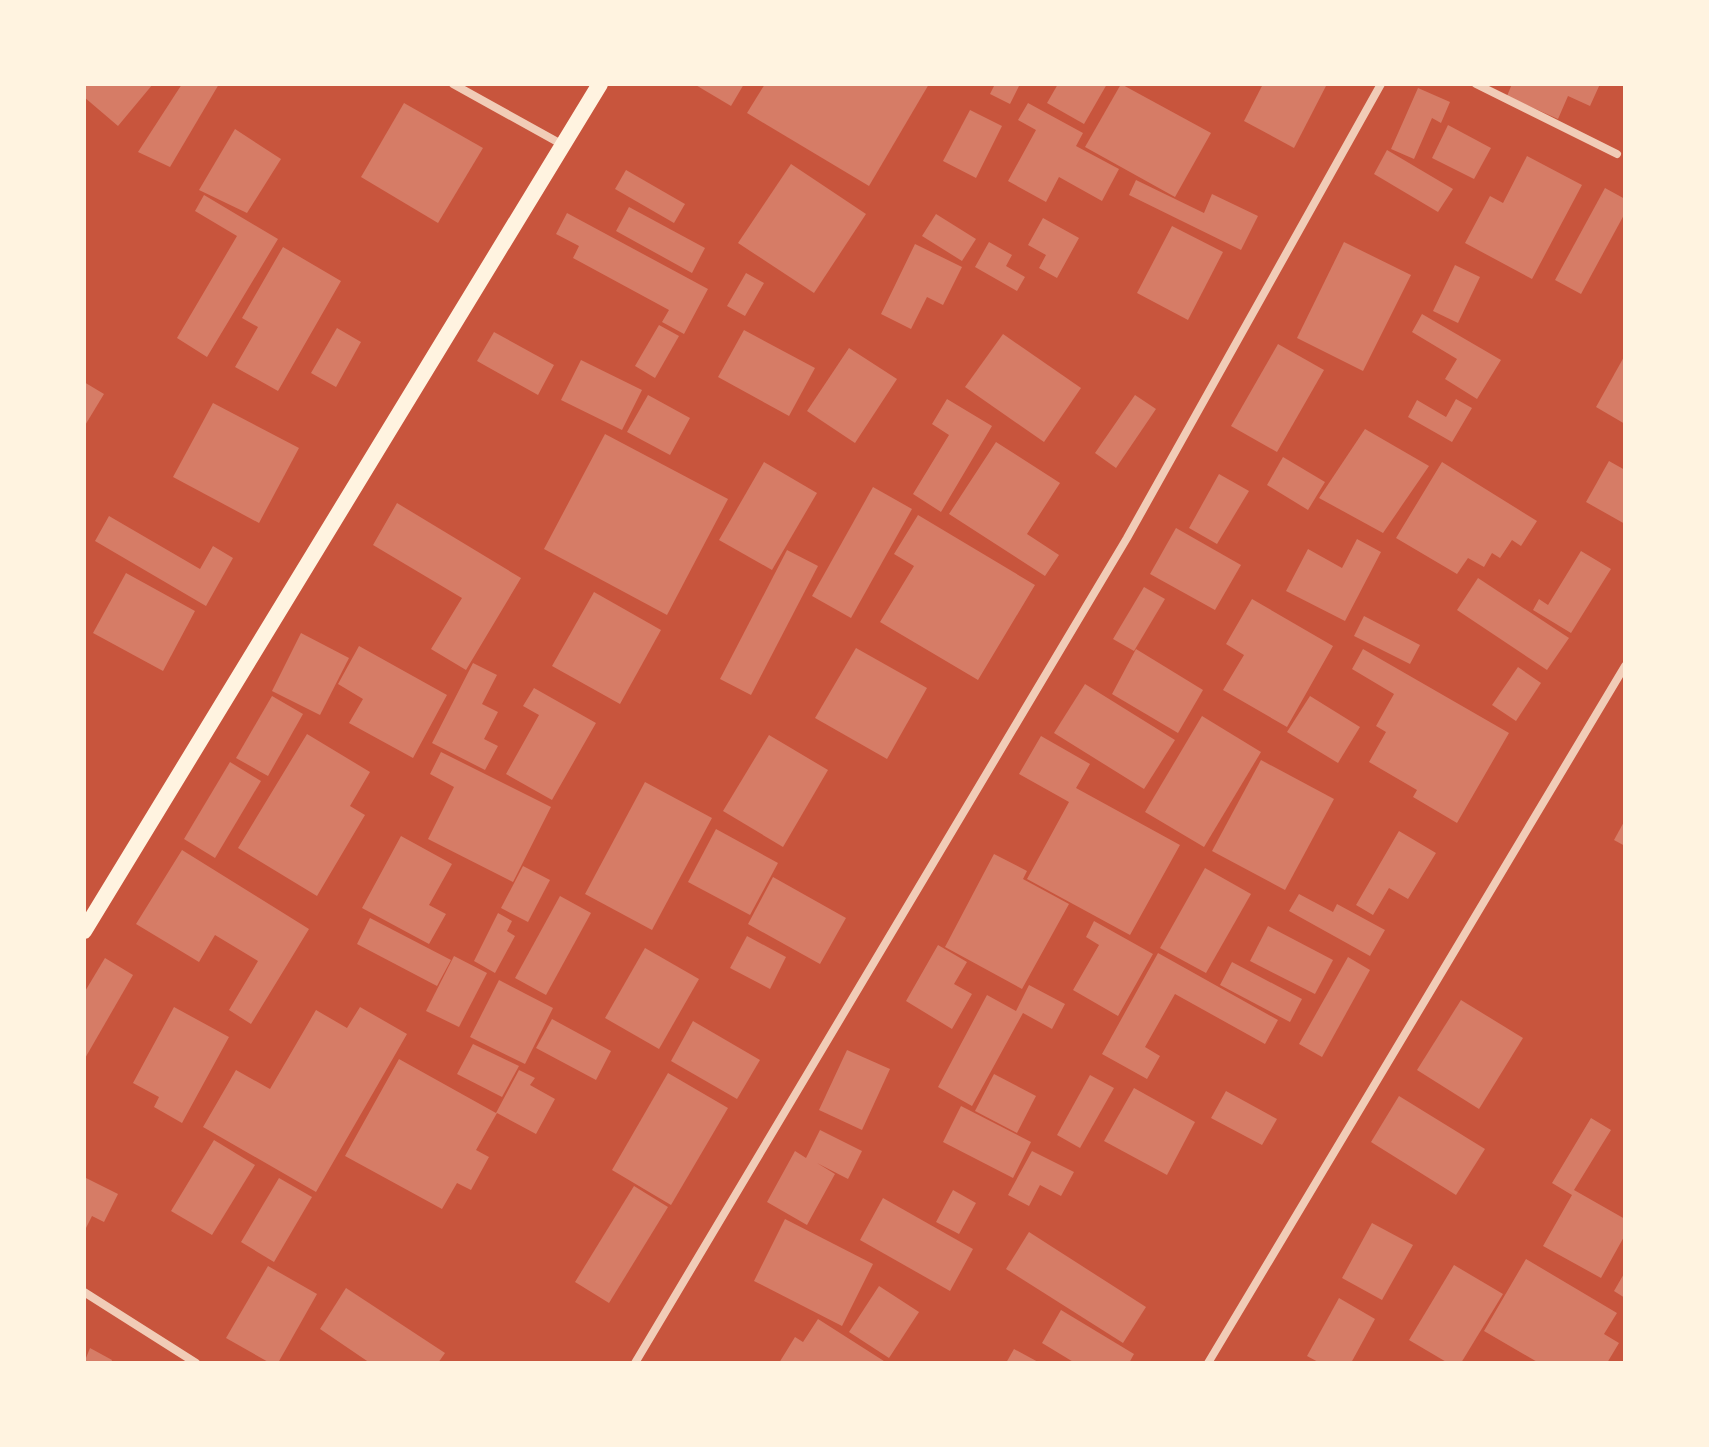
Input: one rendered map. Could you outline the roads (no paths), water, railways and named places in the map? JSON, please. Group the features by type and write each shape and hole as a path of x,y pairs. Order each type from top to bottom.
{"main road":[{"path":"84,931 600,84"}],"street":[{"path":"453,84 563,145"},
{"path":"635,1363 1127,538 1381,84"},
{"path":"1476,84 1617,154"},
{"path":"1208,1363 1625,666"},
{"path":"84,1292 196,1363"}]}
